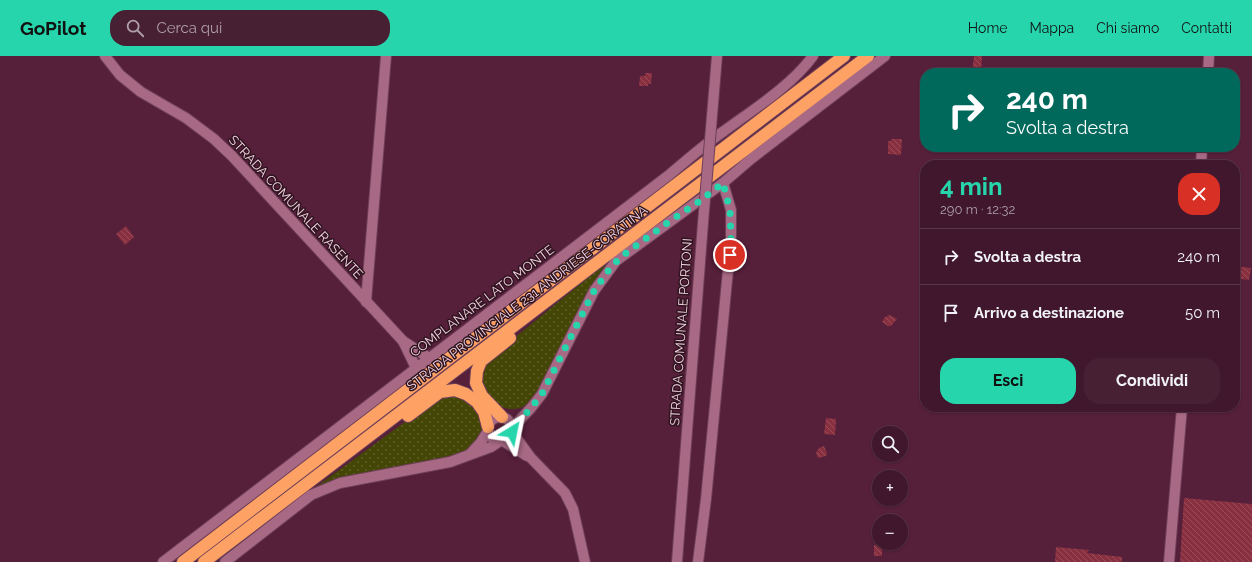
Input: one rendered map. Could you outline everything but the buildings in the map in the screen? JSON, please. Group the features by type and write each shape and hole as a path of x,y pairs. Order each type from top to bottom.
{"highway":[{"name":"STRADA PROVINCIALE 231 ANDRIESE-CORATINA","path":"204,562 868,56"},
{"name":"STRADA PROVINCIALE 231 ANDRIESE-CORATINA","path":"183,562 840,58"},
{"path":"504,417 482,396 476,383 477,371 481,361 534,318 549,298"},
{"path":"367,438 388,431 440,392 455,390 466,394 477,402 484,412 488,429"}],"street":[{"name":"STRADA COMUNALE RASENTE","path":"105,56 120,75 142,92 186,118 214,139 232,156 403,342"},
{"path":"366,302 386,56"},
{"name":"STRADA COMUNALE PORTONI","path":"677,562 702,223 717,56"},
{"name":"COMPLANARE LATO MONTE","path":"163,562 669,175 723,131 758,107 797,74 813,56"},
{"path":"225,562 312,495 340,483 450,462 491,447 509,438 512,429 542,394 594,291 611,267 622,256 697,203 751,159 885,56"},
{"path":"1208,68 1209,56"},
{"path":"698,562 715,413 731,239 730,210 723,183"},
{"path":"403,342 429,358"},
{"path":"403,342 416,368"},
{"path":"469,455 481,442 489,424 494,418 504,417 531,408"},
{"path":"1169,562 1182,412"},
{"path":"504,417 511,423 512,429 531,458 564,493 573,509 586,562"},
{"path":"488,429 494,440 502,441 531,458"}],"shaded area":[{"path":"612,258 589,290 539,392 528,404 519,408 512,409 497,405 486,394 482,388 480,380 482,370 492,356"},
{"path":"446,397 459,397 470,404 479,416 482,430 476,441 465,452 425,462 347,476 326,483 309,492 432,402"}],"route":[{"path":"512,432 513,427 542,394 594,291 616,261 723,183 730,210 730,255"}]}
